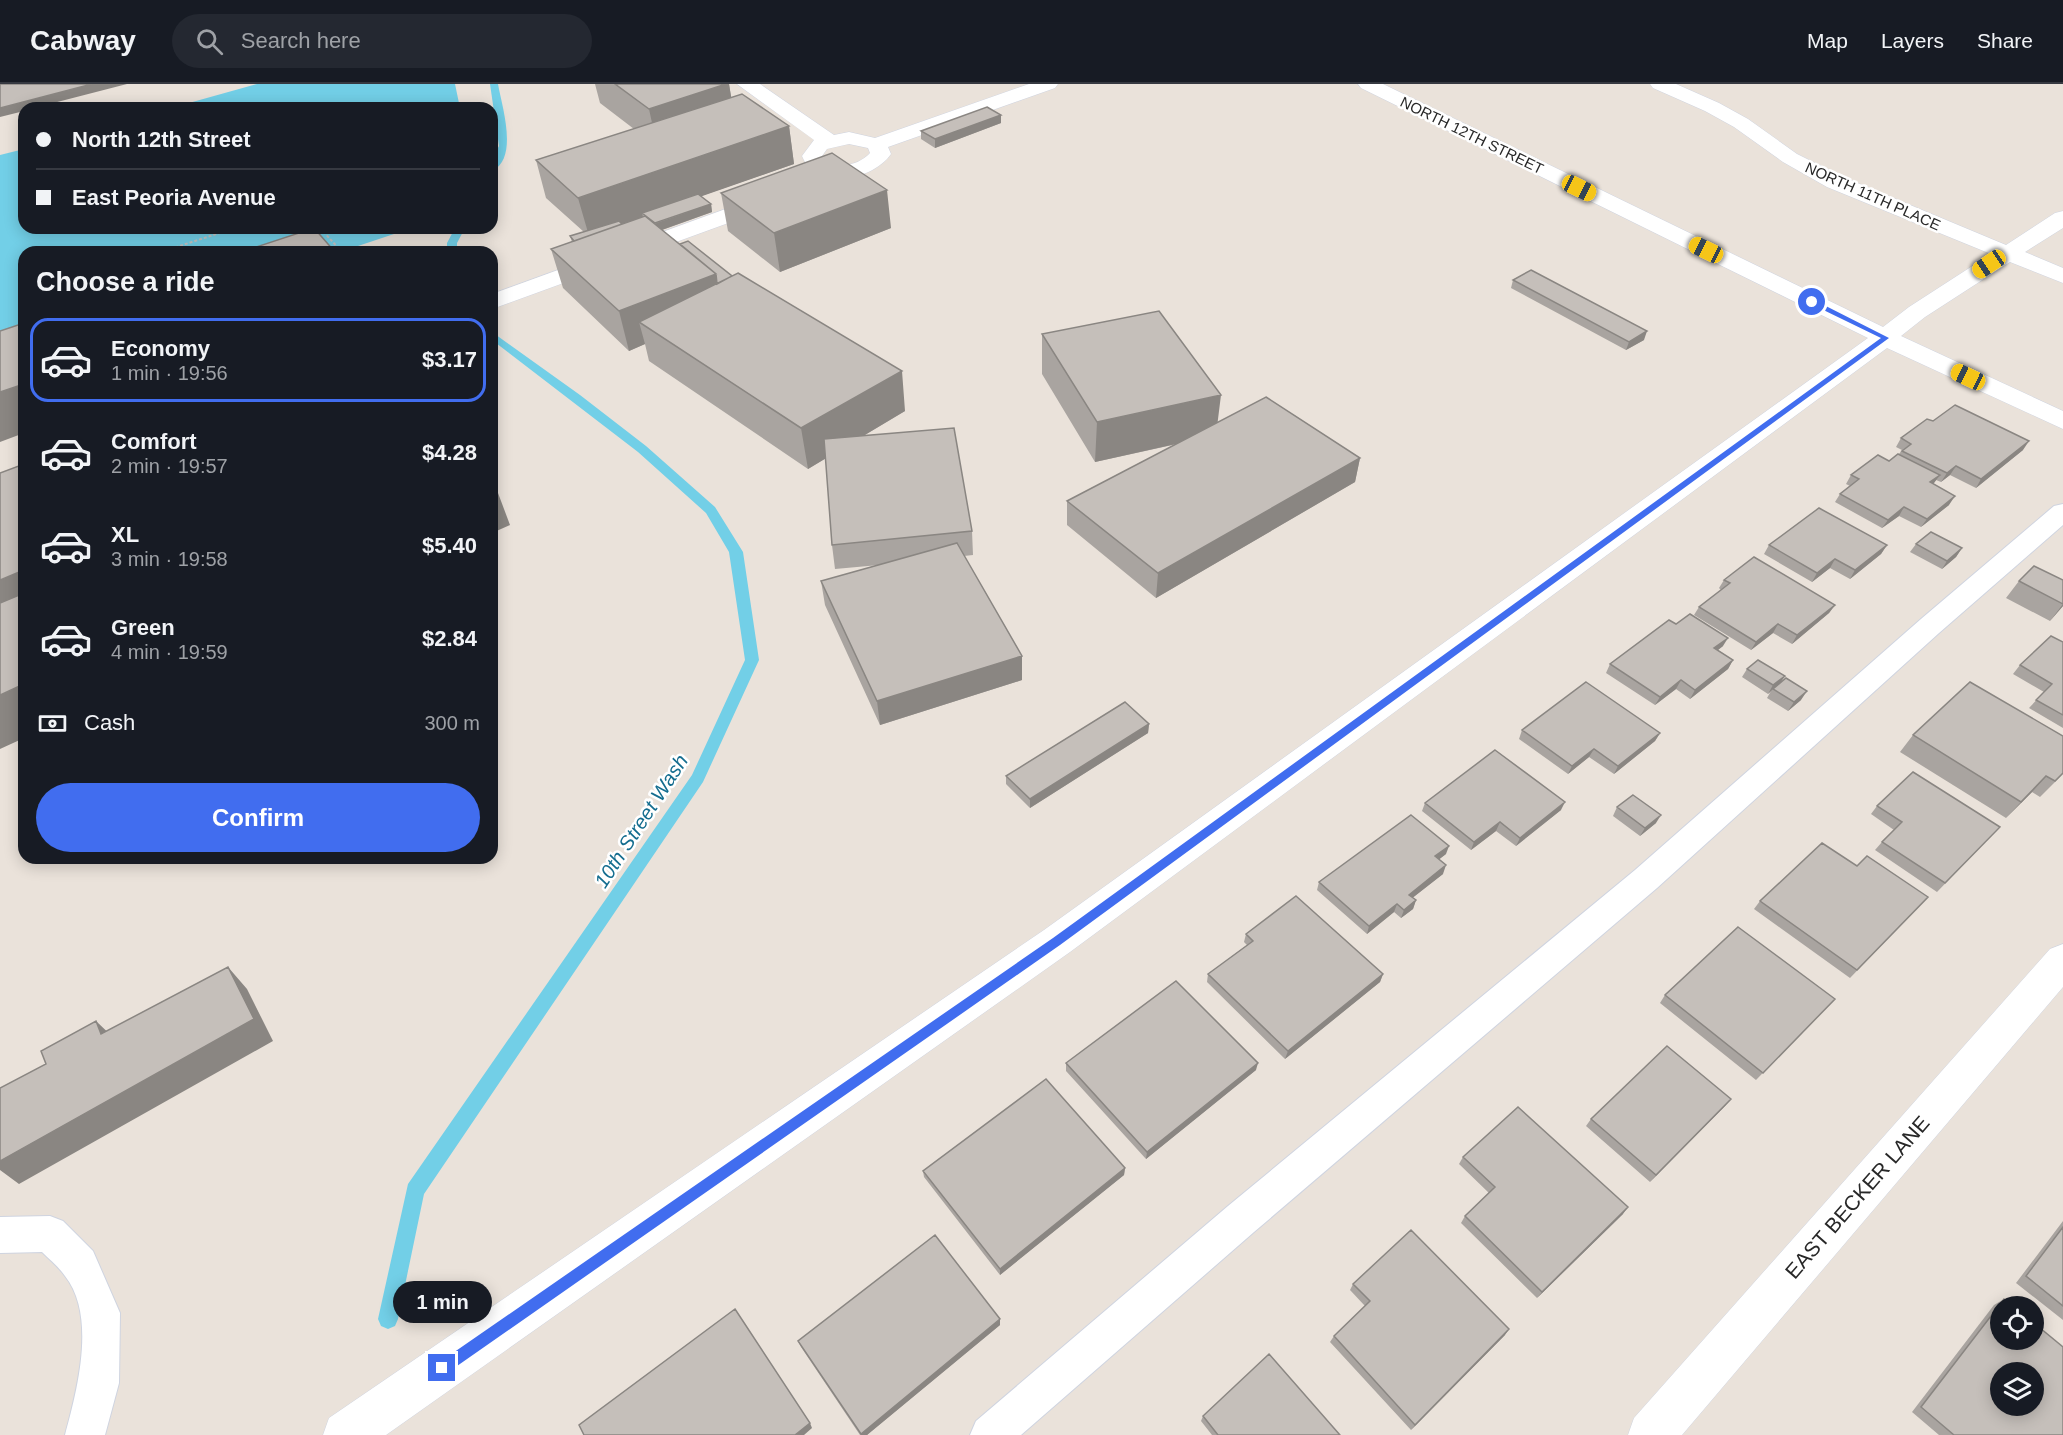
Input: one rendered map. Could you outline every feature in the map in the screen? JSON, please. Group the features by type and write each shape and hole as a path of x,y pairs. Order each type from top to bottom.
{"street":[{"path":"747,84 828,141"},
{"path":"876,144 881,154 872,165 862,169 839,171 819,166 812,156 819,145 828,141 859,139 876,144 1048,84"},
{"name":"NORTH 12TH STREET","path":"1368,84 1886,338 2063,421"},
{"name":"NORTH 11TH PLACE","path":"1660,84 1712,107 1740,123 1790,158 1835,182 2063,276"},
{"path":"812,185 839,171"},
{"path":"498,300 790,193"},
{"path":"346,1435 1057,941 1886,338 1917,312 2005,253 2055,223"},
{"name":"EAST BECKER LANE","path":"1651,1435 2063,960"}],"lane":[{"path":"990,1435 1241,1219 1646,879 1930,626 2063,512"},
{"path":"0,1235 50,1234 80,1264 97,1303 101,1313 99,1383 85,1435"}],"path":[{"path":"180,246 216,234"},
{"path":"326,234 336,246"}],"water":[{"path":"257,84 455,84 459,102 192,102"},
{"path":"18,150 18,234 394,234 358,246 18,246 18,360 0,366 0,155"}],"building":[{"path":"0,84 92,84 18,102 0,108"},
{"path":"615,84 726,84 649,109"},
{"path":"742,94 789,126 578,198 536,160"},
{"path":"987,107 1001,115 935,139 921,131"},
{"path":"832,153 887,190 774,233 721,193"},
{"path":"698,194 711,204 655,223 642,213"},
{"path":"645,216 716,274 619,311 551,249"},
{"path":"619,221 622,224 574,241 570,236"},
{"path":"296,234 319,234 330,246 259,246"},
{"path":"688,241 732,276 717,284 716,274 680,244"},
{"path":"1531,270 1647,331 1629,342 1513,280"},
{"path":"738,273 902,371 801,428 639,322"},
{"path":"1159,311 1221,395 1097,422 1042,334"},
{"path":"18,325 18,386 0,392 0,331"},
{"path":"1266,397 1360,458 1158,573 1067,501"},
{"path":"1955,405 2029,441 1981,479 1956,466 1947,473 1902,451 1911,444 1901,438 1927,419 1933,421"},
{"path":"954,428 972,531 832,545 824,439"},
{"path":"1898,454 1940,475 1930,482 1955,496 1927,519 1904,507 1888,520 1840,494 1859,479 1851,475 1878,455 1889,461"},
{"path":"18,466 18,572 0,580 0,473"},
{"path":"1819,508 1887,545 1855,570 1835,559 1817,573 1769,545"},
{"path":"1931,532 1962,548 1947,561 1916,544"},
{"path":"957,543 1022,656 877,701 821,581"},
{"path":"1754,557 1835,605 1797,635 1778,624 1756,642 1699,607 1730,583 1724,580"},
{"path":"2034,566 2063,580 2063,604 2019,581"},
{"path":"18,596 18,687 0,695 0,603"},
{"path":"1690,614 1728,638 1714,648 1733,660 1695,690 1681,680 1660,697 1610,664 1669,620 1676,624"},
{"path":"2051,636 2063,642 2063,715 2036,700 2052,684 2020,665"},
{"path":"1758,660 1785,676 1773,685 1747,669"},
{"path":"1786,678 1807,691 1794,702 1773,689"},
{"path":"1586,682 1660,733 1618,766 1594,749 1572,766 1522,730"},
{"path":"1970,682 2063,736 2063,773 2055,781 2046,776 2021,802 1913,735"},
{"path":"1125,702 1149,724 1030,799 1006,776"},
{"path":"1495,750 1565,802 1520,838 1500,822 1474,842 1425,803"},
{"path":"1913,772 2000,827 1945,883 1882,842 1902,822 1877,806"},
{"path":"1633,795 1661,815 1645,828 1617,807"},
{"path":"1411,815 1449,846 1435,856 1446,865 1409,895 1416,900 1404,910 1397,904 1369,926 1319,882"},
{"path":"1822,843 1857,866 1867,856 1928,897 1857,970 1760,901"},
{"path":"1296,896 1383,974 1288,1051 1208,974 1253,941 1246,934"},
{"path":"1738,927 1835,999 1763,1073 1665,995"},
{"path":"228,967 254,1019 0,1161 0,1088 46,1064 41,1051 96,1021 101,1034"},
{"path":"1176,981 1258,1063 1147,1152 1066,1063"},
{"path":"1667,1046 1731,1099 1656,1175 1591,1119"},
{"path":"1046,1079 1125,1168 1000,1269 923,1171"},
{"path":"1518,1107 1628,1207 1542,1292 1465,1216 1495,1187 1463,1157"},
{"path":"2063,1227 2063,1306 2026,1276"},
{"path":"1411,1230 1509,1329 1415,1425 1334,1336 1370,1301 1353,1284"},
{"path":"935,1235 1000,1319 861,1434 798,1341"},
{"path":"735,1309 810,1423 795,1435 584,1435 579,1425"},
{"path":"1990,1317 1990,1350 2044,1350 2044,1331 2063,1347 2063,1435 1954,1435 1921,1407"},
{"path":"1269,1354 1340,1435 1218,1435 1203,1416"}],"waterway":[{"name":"10th Street Wash","path":"494,84 497,102"},
{"name":"10th Street Wash","path":"498,109 504,146 498,157"},
{"name":"10th Street Wash","path":"452,246 457,234"},
{"name":"10th Street Wash","path":"388,1319 415,1191 698,778 752,660 736,552 711,510 642,449 498,339"}],"route":[{"path":"442,1368 1057,941 1886,338 1812,302"}]}
